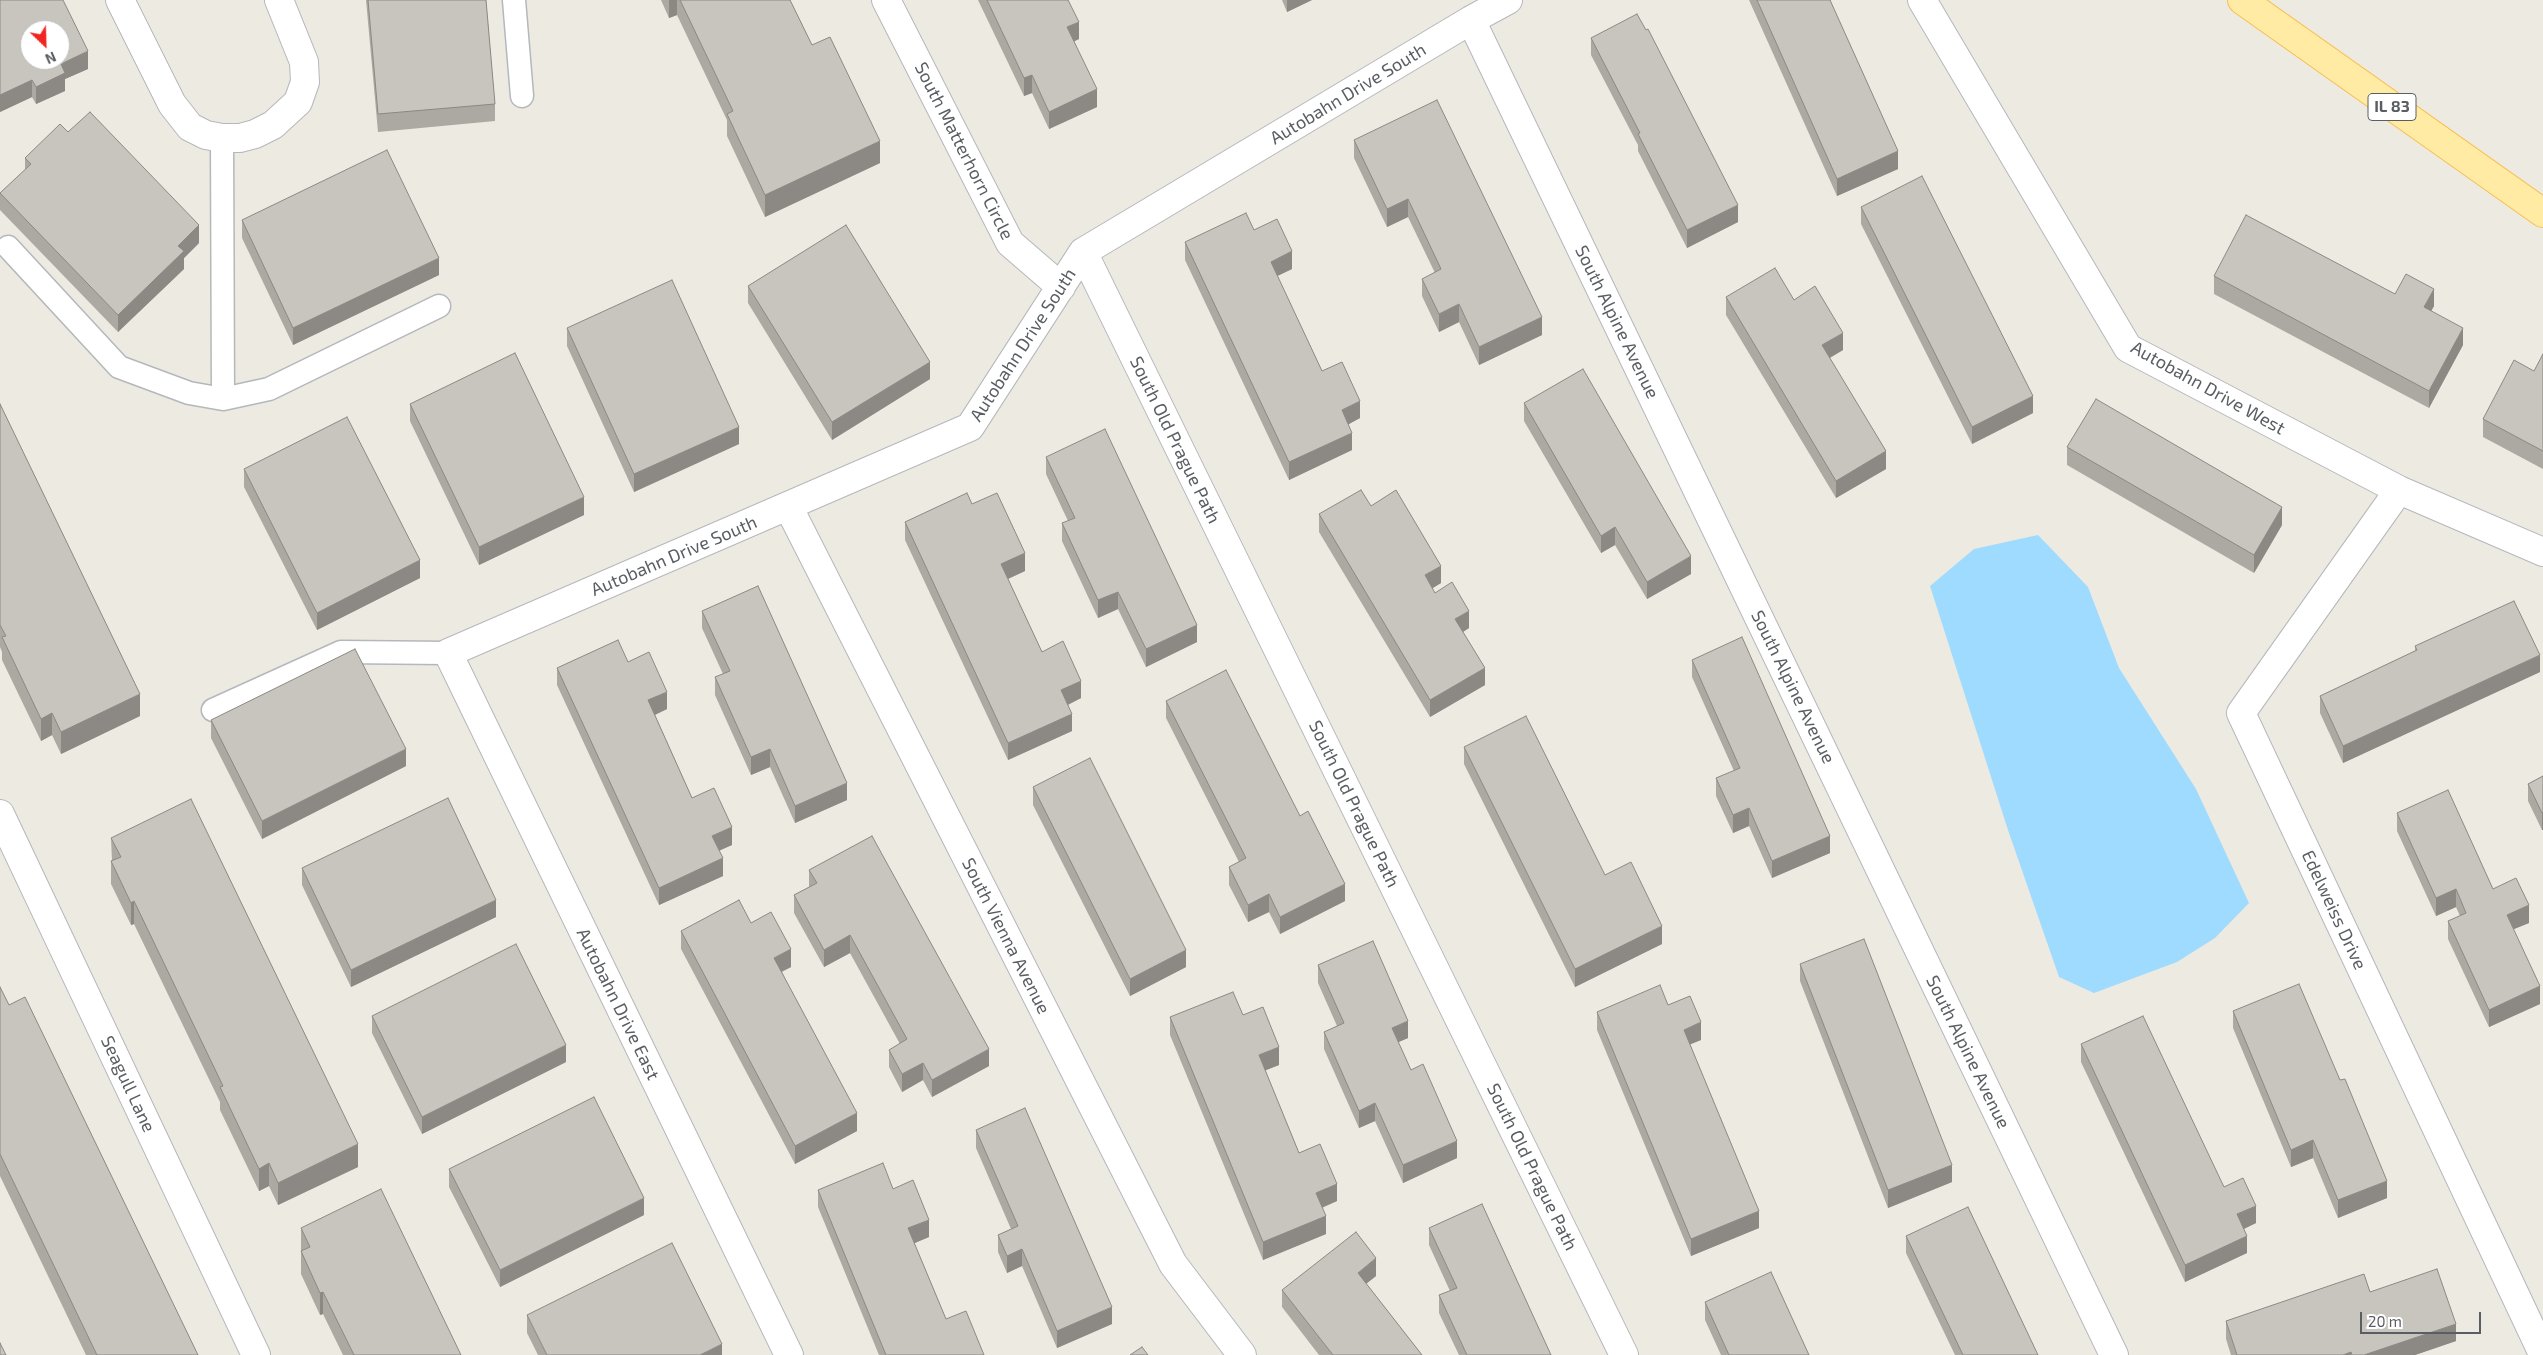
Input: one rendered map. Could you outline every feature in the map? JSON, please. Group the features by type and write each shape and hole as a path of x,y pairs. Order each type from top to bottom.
{"main road":[{"name":"IL 83","path":"2242,0 2543,213"}],"street":[{"path":"120,0 172,104 190,127 206,135 222,138 240,138 261,131 278,121 298,102 305,82 304,62 279,0"},
{"name":"South Matterhorn Circle","path":"886,0 1010,243 1061,287"},
{"name":"Autobahn Drive South","path":"448,654 970,427 1083,252 1471,20 1508,0"},
{"name":"Autobahn Drive West","path":"1922,0 2128,348 2399,490 2543,552"},
{"name":"South Alpine Avenue","path":"1471,20 2114,1355"},
{"name":"South Old Prague Path","path":"1083,252 1624,1355"},
{"name":"Edelweiss Drive","path":"2399,490 2241,713 2543,1354"},
{"name":"South Vienna Avenue","path":"788,506 1173,1264 1242,1355"},
{"name":"Autobahn Drive East","path":"448,654 788,1355"},
{"name":"Seagull Lane","path":"0,814 256,1355"}],"lane":[{"path":"514,0 522,96"},
{"path":"222,138 223,400"},
{"path":"8,247 119,367 190,394 223,400 269,389 439,306"},
{"path":"213,710 341,652 448,654"}],"water":[{"path":"2038,535 2088,587 2119,668 2196,789 2249,903 2215,938 2177,962 2094,993 2059,977 2008,830 1930,586 1974,549"}],"building":[{"path":"0,0 63,0 88,51 70,60 70,20 20,20 20,70 64,70 65,73 36,87 32,80 0,95"},
{"path":"368,0 486,0 495,104 378,114"},
{"path":"680,0 790,0 812,45 830,37 880,141 765,195 727,114 733,111"},
{"path":"987,0 1068,0 1079,22 1067,27 1097,89 1049,112 1032,75 1024,78"},
{"path":"1757,0 1830,0 1898,151 1837,179"},
{"path":"1637,14 1646,30 1648,29 1738,205 1687,230 1591,38"},
{"path":"1437,100 1542,317 1479,347 1459,304 1439,314 1422,279 1441,269 1408,199 1387,209 1354,140"},
{"path":"90,112 199,225 178,246 184,251 118,315 0,193 31,164 25,158 60,124 68,132"},
{"path":"387,150 439,258 293,328 242,220"},
{"path":"1922,176 2033,396 1972,427 1861,207"},
{"path":"1246,213 1254,230 1277,219 1292,251 1271,262 1322,371 1342,362 1360,401 1342,410 1352,433 1289,462 1185,242"},
{"path":"2246,215 2395,294 2406,274 2434,289 2424,307 2463,328 2429,391 2214,276"},
{"path":"846,225 930,362 832,422 748,286"},
{"path":"1775,268 1794,300 1815,286 1843,333 1822,345 1886,451 1836,481 1726,297"},
{"path":"672,280 739,427 634,474 567,328"},
{"path":"515,353 584,497 479,547 410,404"},
{"path":"2543,354 2543,451 2483,419 2514,360 2534,371"},
{"path":"1583,369 1691,556 1647,582 1615,527 1601,536 1524,403"},
{"path":"2096,399 2282,507 2254,555 2067,447"},
{"path":"0,404 140,694 61,732 52,713 41,719 2,637 6,636 0,625"},
{"path":"347,417 420,560 317,613 244,469"},
{"path":"1105,429 1197,625 1146,649 1118,592 1098,600 1062,523 1075,518 1046,457"},
{"path":"1361,490 1371,506 1396,490 1441,566 1425,575 1435,593 1452,582 1469,611 1455,619 1485,668 1430,700 1319,514"},
{"path":"967,493 972,504 997,493 1025,553 1001,564 1042,652 1063,641 1081,681 1061,690 1072,714 1008,743 905,522"},
{"path":"758,586 847,783 795,806 770,749 751,757 715,677 730,671 702,611"},
{"path":"2514,601 2540,655 2343,746 2320,696 2417,650 2415,646"},
{"path":"1742,637 1830,836 1772,861 1749,808 1733,815 1716,778 1740,768 1692,660"},
{"path":"618,640 628,662 649,652 667,692 648,700 692,798 714,788 732,827 712,836 723,858 659,888 557,668"},
{"path":"355,649 406,749 262,821 211,720"},
{"path":"1226,670 1300,816 1308,811 1345,884 1280,917 1269,894 1248,905 1229,867 1246,858 1166,701"},
{"path":"1526,716 1605,875 1631,862 1662,926 1575,969 1464,747"},
{"path":"1090,758 1186,950 1130,979 1033,787"},
{"path":"2543,776 2543,812 2542,813 2528,784"},
{"path":"2448,790 2493,889 2516,878 2529,905 2507,915 2540,986 2489,1010 2448,921 2466,913 2456,889 2436,898 2397,813"},
{"path":"448,798 496,900 351,970 302,868"},
{"path":"191,799 358,1144 278,1183 269,1163 259,1169 220,1087 223,1086 134,901 131,903 111,861 121,857 111,838"},
{"path":"872,836 989,1049 932,1080 923,1063 902,1074 889,1050 907,1039 850,935 824,950 794,895 817,883 809,870"},
{"path":"739,900 751,923 771,912 791,949 774,958 857,1113 795,1146 681,931"},
{"path":"1864,939 1952,1165 1888,1190 1800,964"},
{"path":"1373,941 1408,1021 1392,1028 1411,1070 1423,1064 1457,1141 1403,1165 1375,1103 1359,1111 1324,1032 1344,1023 1318,965"},
{"path":"516,944 566,1045 422,1117 372,1016"},
{"path":"2299,984 2340,1080 2345,1079 2387,1181 2338,1200 2313,1140 2291,1150 2233,1011"},
{"path":"1660,985 1668,1005 1690,996 1701,1022 1684,1030 1759,1211 1691,1239 1597,1012"},
{"path":"0,987 9,1005 25,997 198,1355 97,1355 0,1154"},
{"path":"1233,992 1243,1015 1263,1007 1279,1047 1259,1055 1299,1153 1320,1144 1337,1184 1316,1193 1326,1216 1263,1242 1170,1017"},
{"path":"2143,1016 2224,1187 2243,1178 2256,1206 2237,1214 2247,1236 2185,1265 2081,1044"},
{"path":"594,1097 644,1198 500,1270 449,1169"},
{"path":"1025,1108 1112,1307 1057,1331 1022,1249 1007,1256 998,1235 1018,1226 976,1130"},
{"path":"883,1163 893,1189 913,1180 929,1220 908,1228 946,1319 966,1311 984,1355 886,1355 818,1190"},
{"path":"381,1189 461,1355 354,1355 323,1292 320,1293 301,1251 310,1247 301,1228"},
{"path":"1482,1204 1551,1355 1467,1355 1439,1295 1457,1288 1429,1228"},
{"path":"1968,1207 2038,1355 1963,1355 1906,1236"},
{"path":"1356,1232 1376,1258 1358,1273 1422,1355 1333,1355 1282,1290"},
{"path":"672,1243 722,1344 700,1355 547,1355 527,1315"},
{"path":"2437,1269 2456,1324 2364,1355 2352,1355 2351,1352 2343,1355 2237,1355 2226,1321 2364,1274 2370,1292"},
{"path":"1771,1272 1809,1355 1729,1355 1705,1302"},
{"path":"0,1343 6,1355 0,1355"},
{"path":"1142,1347 1148,1355 1130,1355"}]}
